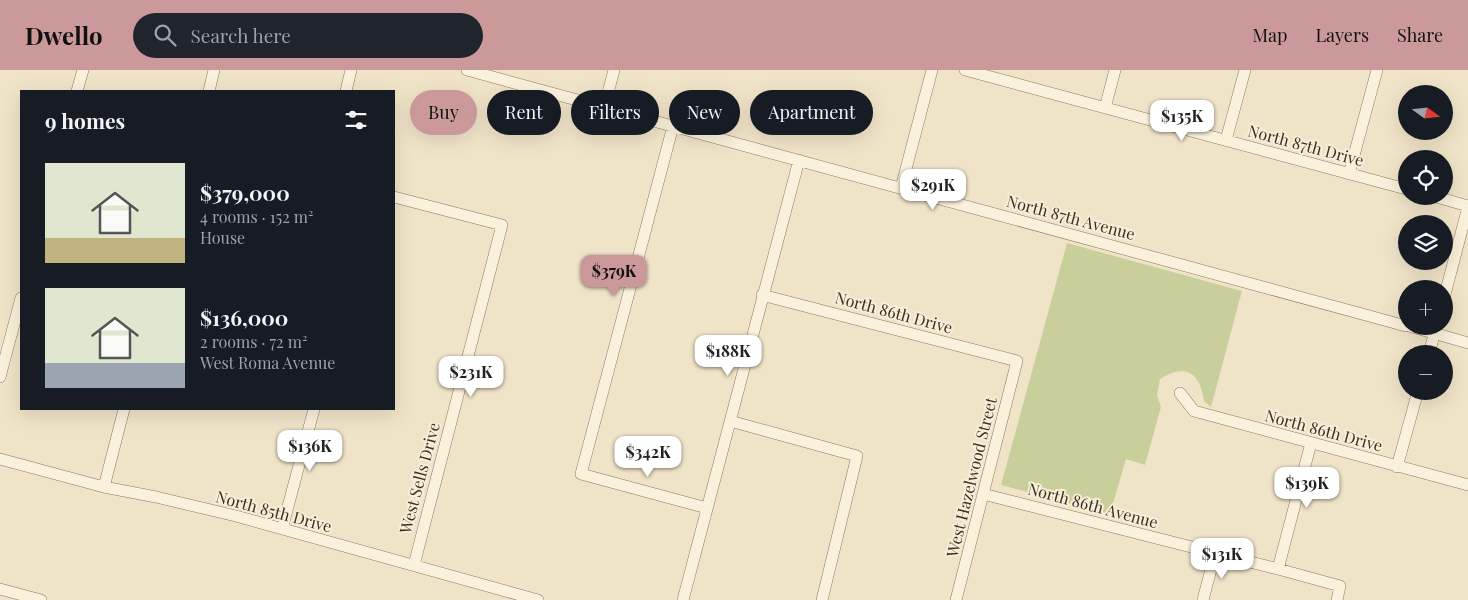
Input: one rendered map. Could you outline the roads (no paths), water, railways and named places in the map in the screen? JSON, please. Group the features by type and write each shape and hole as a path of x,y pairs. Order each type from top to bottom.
{"street":[{"path":"77,90 83,70"},
{"path":"209,90 214,70"},
{"path":"346,90 351,70"},
{"name":"North 87th Avenue","path":"467,70 571,99"},
{"path":"609,90 614,70"},
{"path":"901,188 932,70"},
{"name":"North 87th Drive","path":"965,70 1398,187"},
{"path":"1105,108 1115,70"},
{"path":"1226,140 1245,70"},
{"path":"1349,174 1377,70"},
{"path":"670,135 581,474 707,508"},
{"name":"North 87th Avenue","path":"706,135 1398,324"},
{"path":"683,600 799,160"},
{"name":"West Sells Drive","path":"395,197 502,226 414,565"},
{"path":"1449,280 1468,206 1453,202"},
{"name":"North 86th Drive","path":"762,295 1017,361"},
{"path":"0,377 20,302"},
{"name":"North 87th Avenue","path":"1448,335 1468,343"},
{"name":"West Hazelwood Street","path":"956,600 1017,361"},
{"name":"North 86th Drive","path":"1180,393 1194,411 1468,485"},
{"path":"1398,466 1416,400"},
{"path":"104,487 124,410"},
{"path":"282,529 314,410"},
{"path":"730,421 857,456 822,600"},
{"path":"1278,569 1311,443"},
{"name":"North 85th Drive","path":"0,460 104,487 156,497 282,529 538,600"},
{"name":"North 86th Avenue","path":"983,494 1340,586 1337,600"},
{"path":"1203,600 1215,554"},
{"path":"0,589 41,600"}]}
